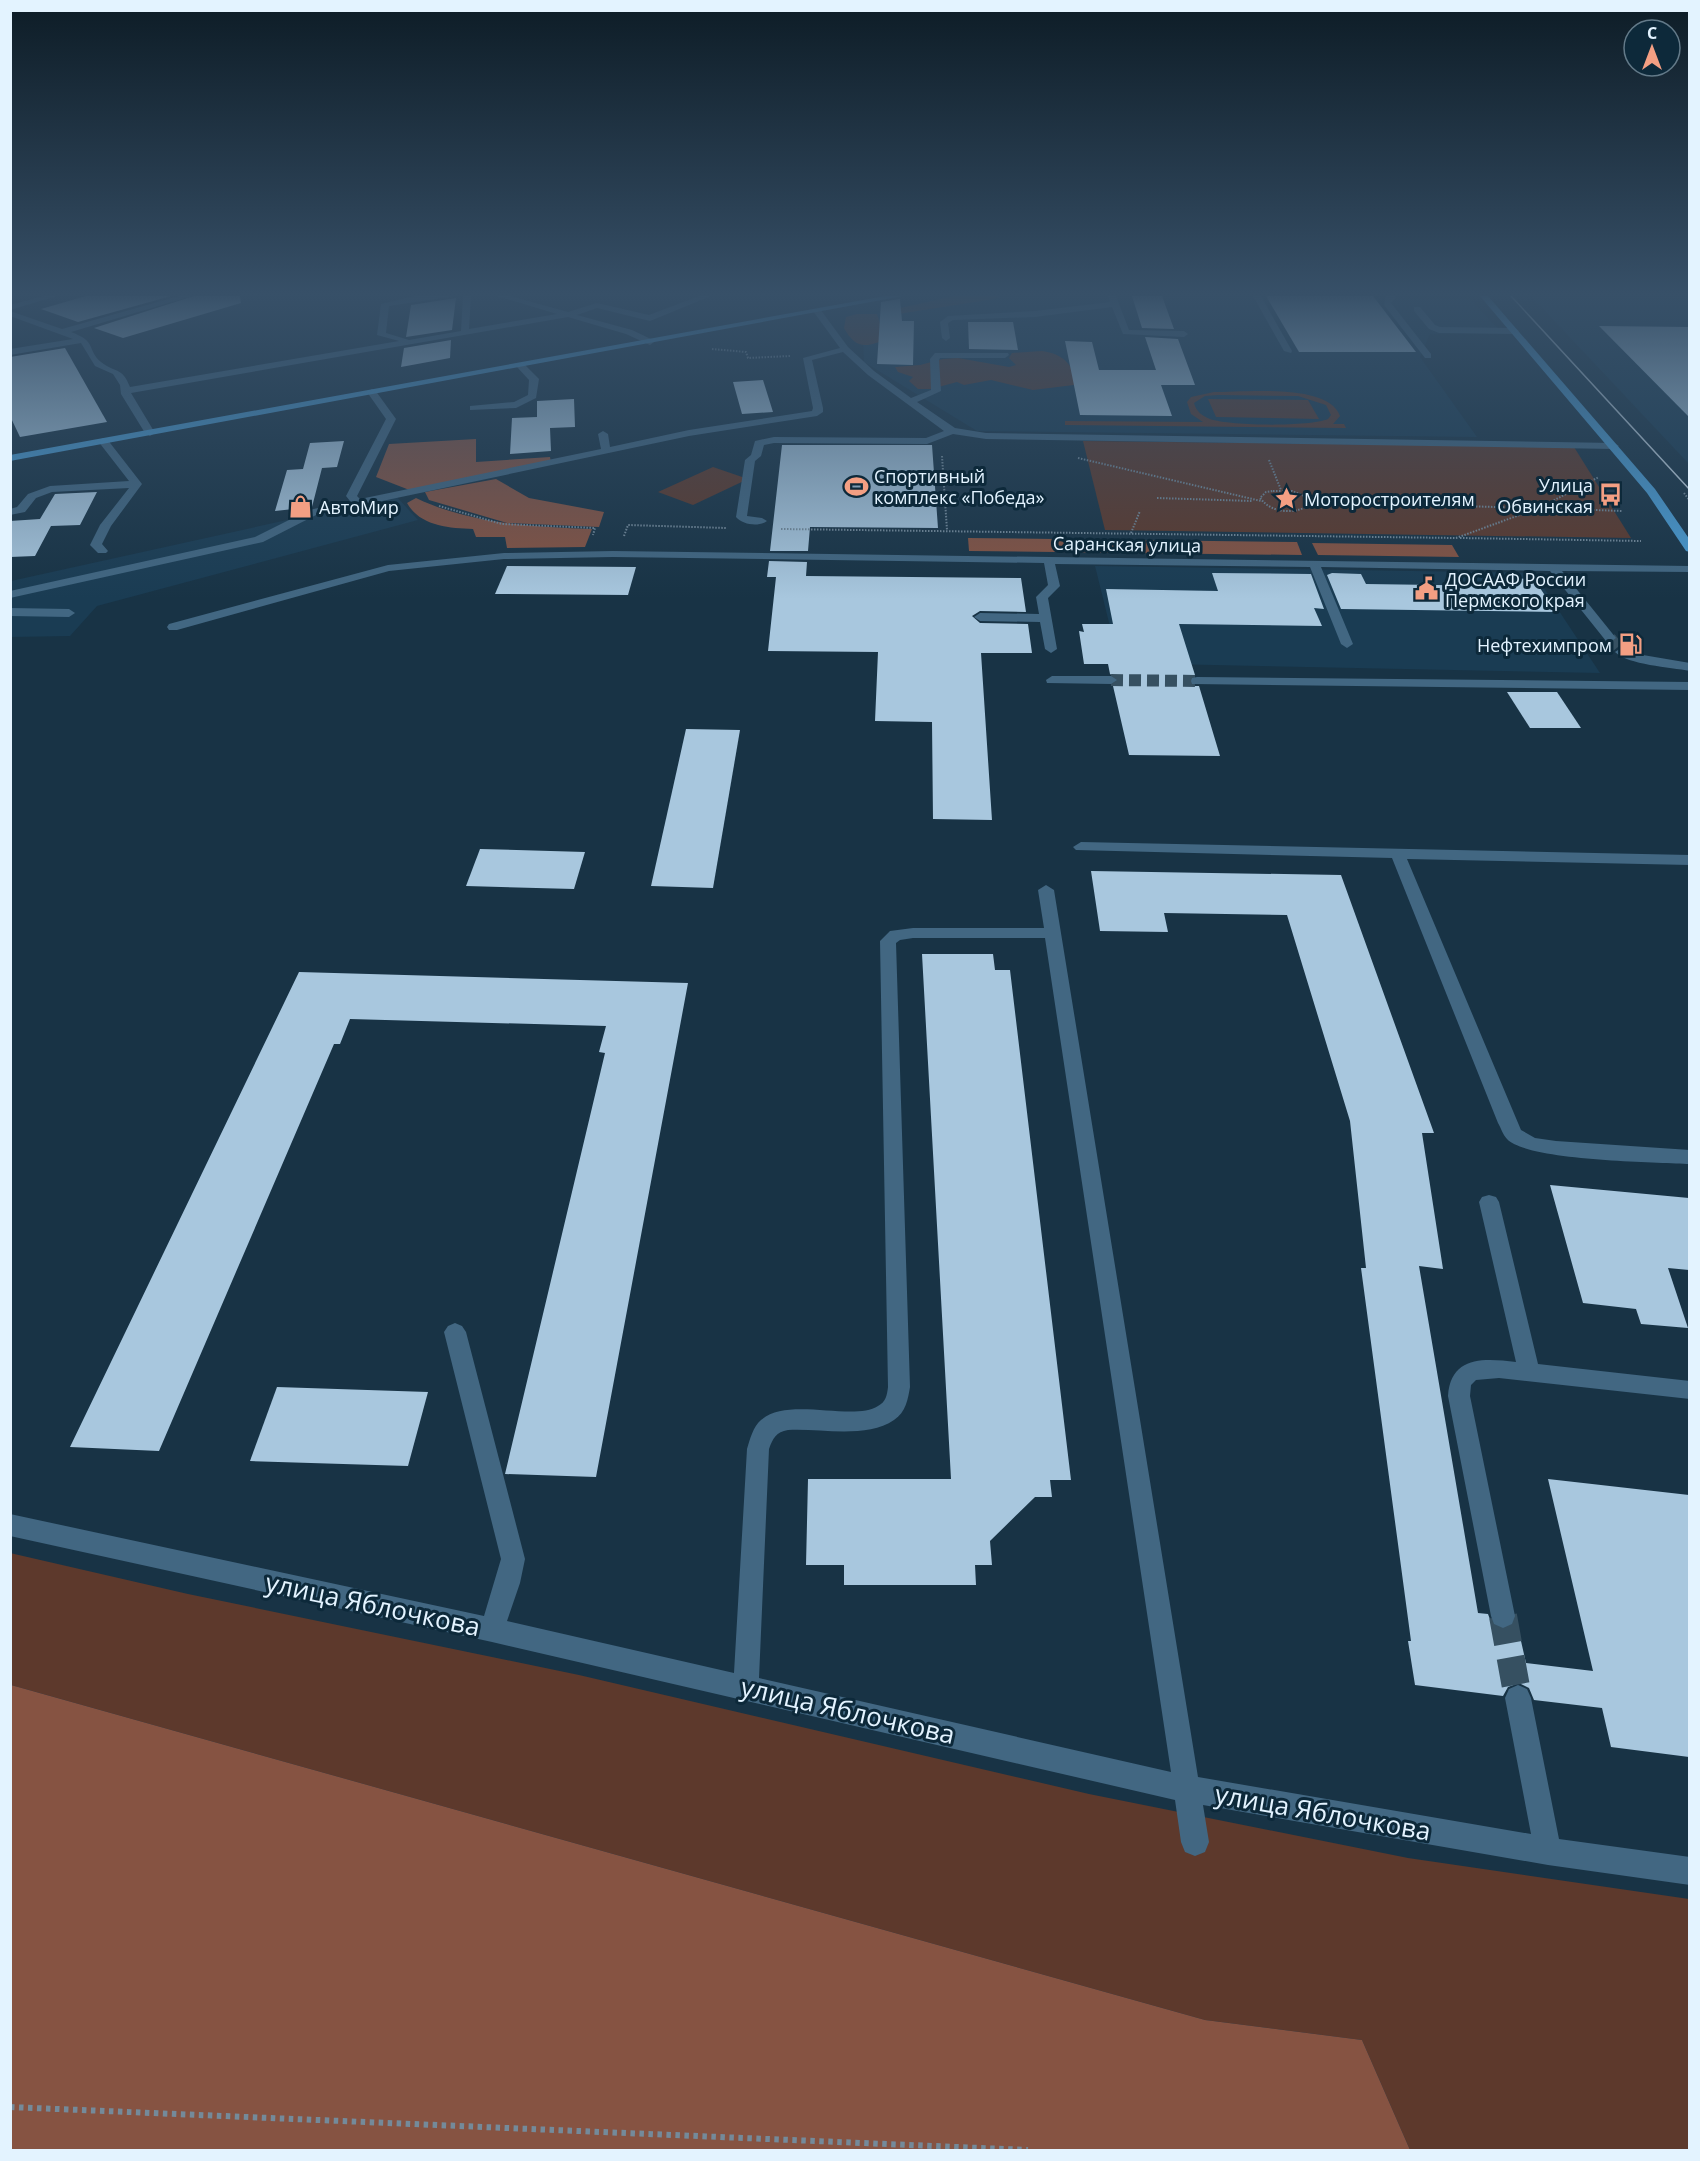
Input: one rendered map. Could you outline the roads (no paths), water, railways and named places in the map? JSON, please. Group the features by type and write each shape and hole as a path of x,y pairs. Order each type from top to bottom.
{"main road":[{"path":"10,458 346,397"},
{"path":"1571,397 1652,491 1689,549"}],"street":[{"path":"129,397 150,433"},
{"path":"358,503 351,496 391,419 375,397"},
{"path":"473,408 516,405 531,397"},
{"path":"10,595 259,540 313,512 688,433 781,420 818,412 815,397"},
{"path":"902,397 952,431"},
{"path":"909,402 922,397"},
{"path":"781,420 799,427"},
{"path":"762,521 745,520 741,517 750,460 756,456 759,443 774,440 927,441 931,433 942,426"},
{"path":"931,433 952,431 986,436 1614,446"},
{"path":"603,434 606,451"},
{"path":"103,441 137,484"},
{"path":"10,512 21,510 32,496 50,489 137,484"},
{"path":"102,551 96,545 106,525 137,484"},
{"path":"953,548 969,560"},
{"name":"Саранская улица","path":"173,627 388,568 504,556 565,556 615,550 969,560 1689,568"},
{"path":"1049,561 1054,586 1042,597 1051,649"},
{"path":"1314,564 1347,644"},
{"path":"1553,567 1610,638"},
{"path":"10,612 69,613"},
{"path":"980,617 1046,618"},
{"path":"1621,652 1634,657 1689,667"},
{"path":"1052,680 1111,680"},
{"path":"1197,681 1689,686"},
{"path":"1081,847 1689,860"},
{"path":"1397,852 1507,1123 1514,1135 1531,1144 1557,1148 1689,1157"},
{"path":"1046,890 1195,1842"},
{"path":"746,1687 758,1449 762,1434 774,1424 796,1419 859,1419 885,1415 895,1405 899,1387 888,941 896,935 913,933 1052,933"},
{"path":"1489,1202 1529,1372"},
{"path":"455,1332 513,1559 492,1630"},
{"path":"1503,1616 1459,1396 1460,1381 1471,1371 1499,1369 1689,1390"},
{"name":"улица Яблочкова","path":"10,1525 492,1630 1187,1789 1548,1851 1689,1871"},
{"path":"1518,1698 1548,1851"}],"tunnel":[{"path":"1610,638 1621,652"},
{"path":"1111,680 1197,681"},
{"path":"1503,1616 1518,1698"}],"tram line":[{"path":"1604,397 1690,490"}],"place":[{"name":"Спортивный комплекс «Победа»","path":"856,486"},
{"name":"Улица Обвинская","path":"1611,495"},
{"name":"Моторостроителям","path":"1286,499"},
{"name":"АвтоМир","path":"301,507"},
{"name":"ДОСААФ России Пермского края","path":"1427,589"},
{"name":"Нефтехимпром","path":"1630,645"}]}
